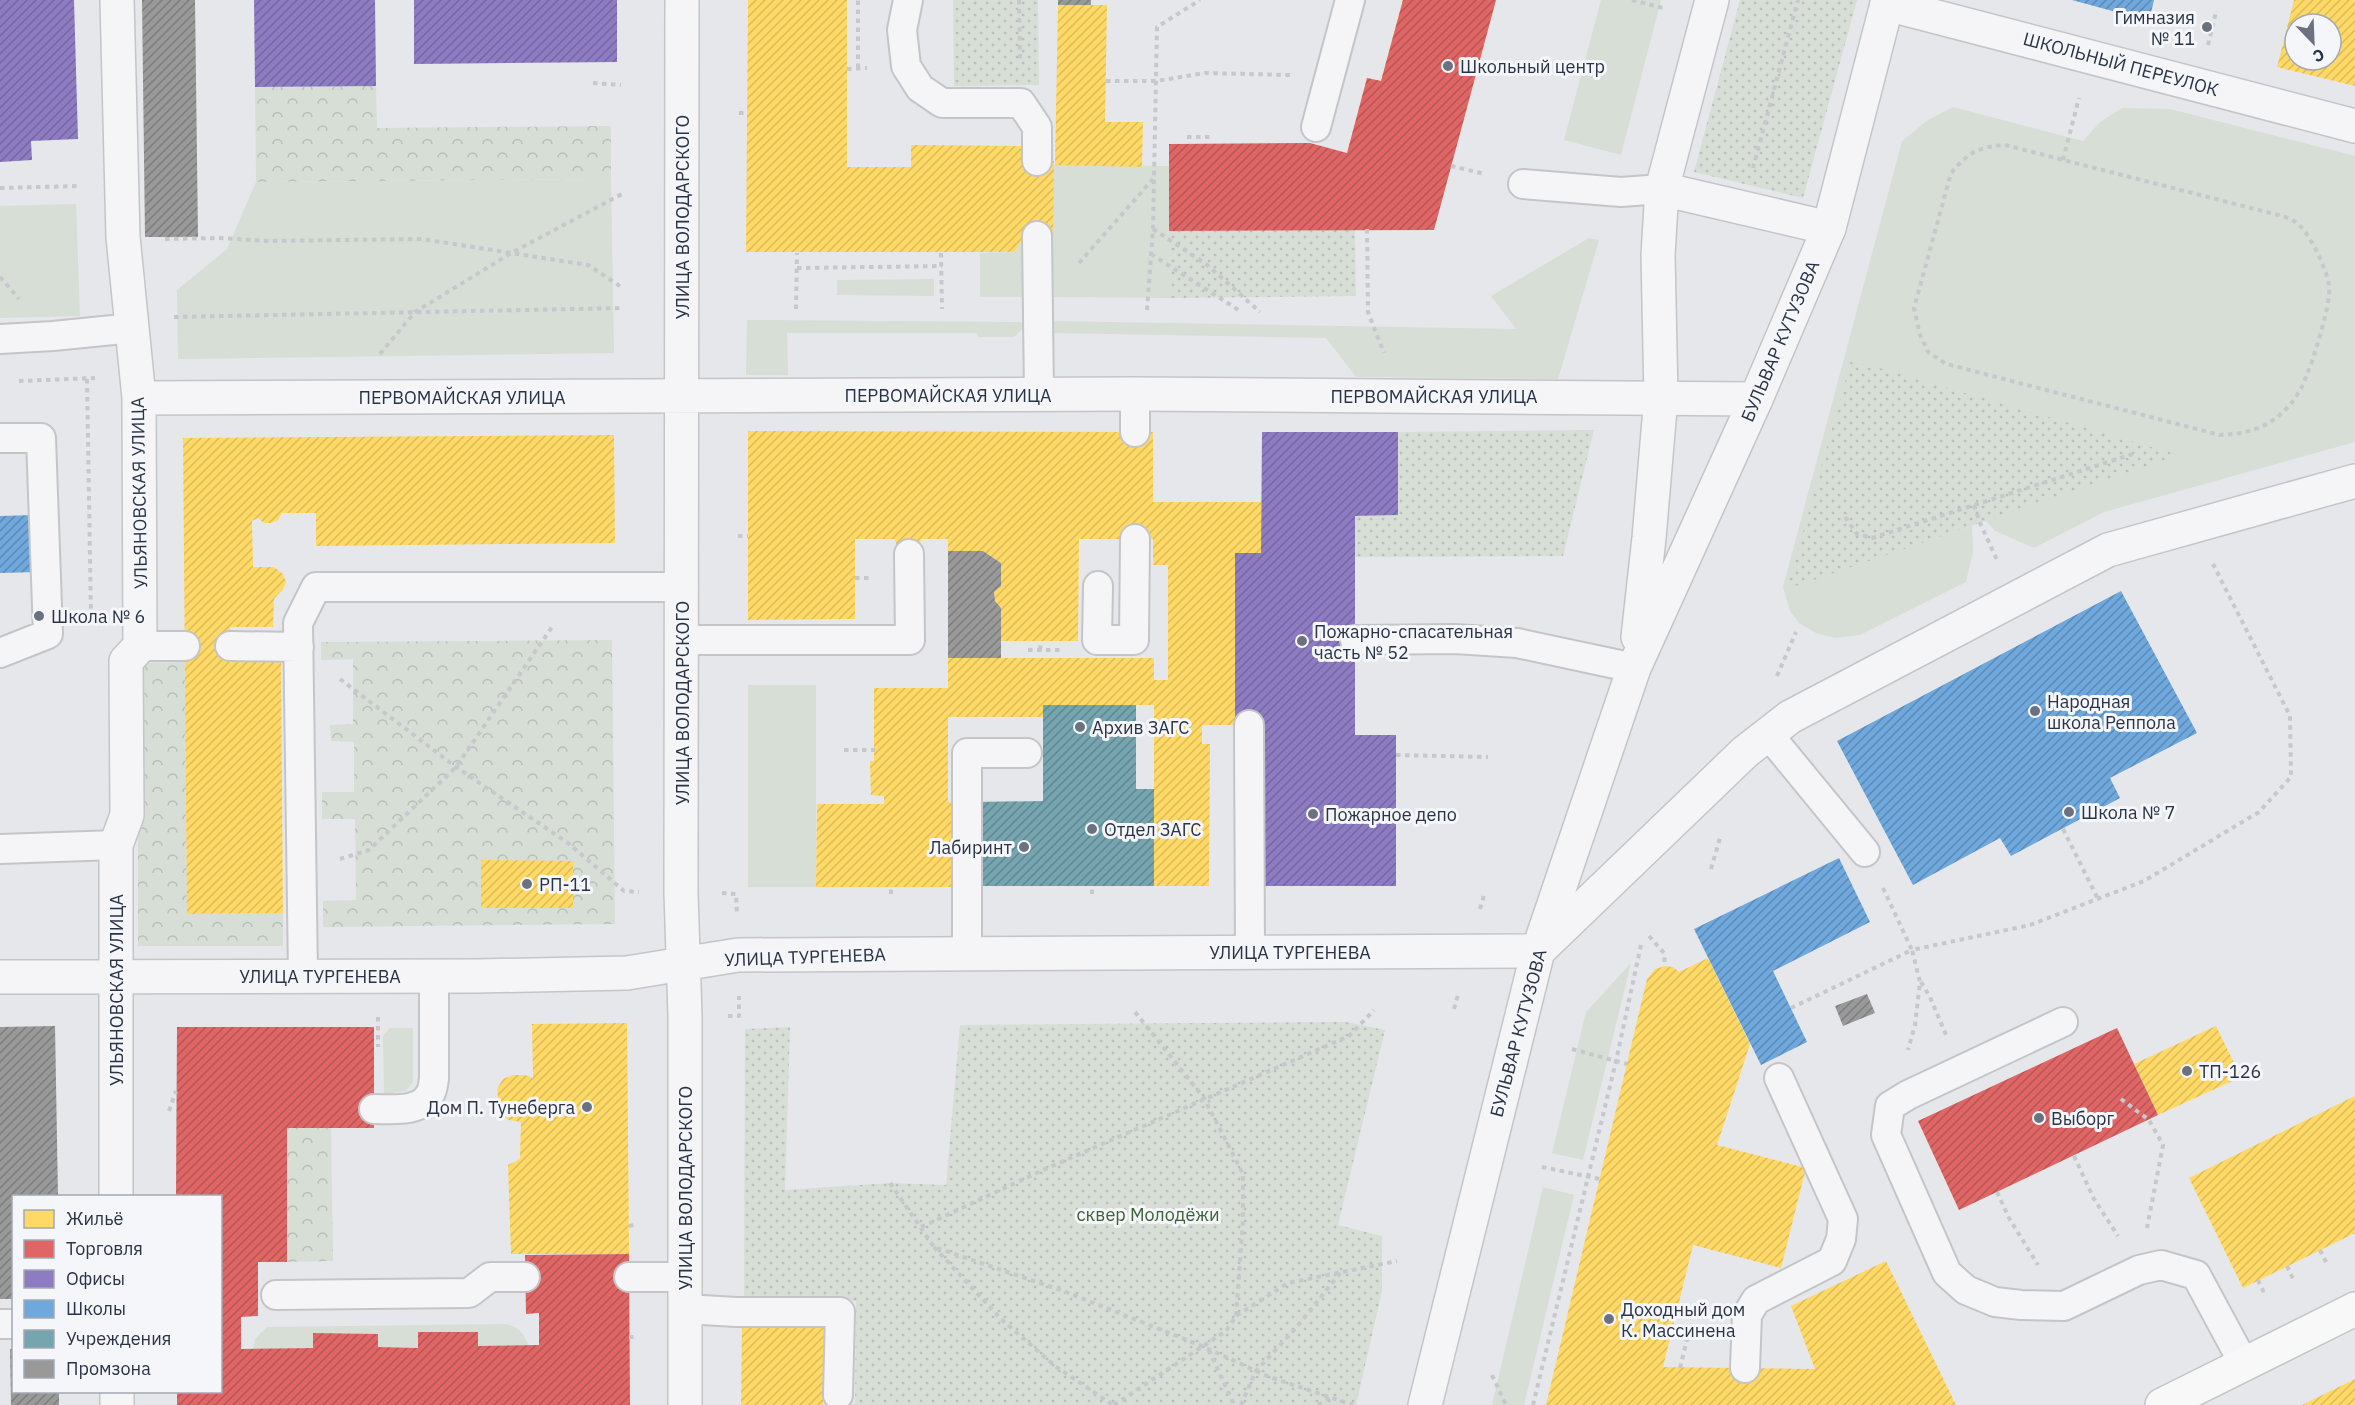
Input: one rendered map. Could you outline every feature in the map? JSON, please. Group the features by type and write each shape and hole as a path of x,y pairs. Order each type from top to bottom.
{"main road":[{"path":"2162,1405 2355,1309"}],"street":[{"name":"УЛЬЯНОВСКАЯ УЛИЦА","path":"116,1195 116,845 127,815 126,661 140,646 139,398 123,237 117,0"},
{"name":"УЛИЦА ВОЛОДАРСКОГО","path":"682,0 682,964 685,1028 685,1405"},
{"name":"БУЛЬВАР КУТУЗОВА","path":"1634,668 1650,538 1661,397 1658,255 1662,189 1712,0"},
{"name":"БУЛЬВАР КУТУЗОВА","path":"1425,1405 1538,951 1634,668 1756,399 1828,228 1888,2"},
{"name":"ШКОЛЬНЫЙ ПЕРЕУЛОК","path":"1888,2 2355,126"},
{"path":"1662,189 1828,228"},
{"name":"ПЕРВОМАЙСКАЯ УЛИЦА","path":"139,398 1135,394 1756,399"},
{"path":"1538,951 1745,752 1790,717 2108,549 2355,481"},
{"name":"УЛИЦА ТУРГЕНЕВА","path":"0,977 627,973 738,955 1538,951"}],"lane":[{"path":"908,0 902,30 906,66 920,88 942,103 1021,103 1037,127 1037,161"},
{"path":"1316,127 1350,0"},
{"path":"1522,184 1621,192 1662,189"},
{"path":"1037,236 1039,394"},
{"path":"0,339 133,328"},
{"path":"1135,394 1135,432"},
{"path":"0,438 41,438 48,634 0,653"},
{"path":"1098,586 1097,640 1134,640 1134,539"},
{"path":"682,640 910,640 909,554"},
{"path":"303,975 298,623 316,587 683,587"},
{"path":"1355,640 1455,639 1517,643 1634,668"},
{"path":"140,646 185,646"},
{"path":"230,646 299,647"},
{"path":"1249,725 1250,952"},
{"path":"1768,734 1865,852"},
{"path":"967,954 967,753 1027,753"},
{"path":"0,849 116,845"},
{"path":"374,1109 410,1107 421,1103 431,1094 434,1079 434,976"},
{"path":"2062,1023 1908,1095 1890,1106 1886,1135 1947,1273 1966,1290 1995,1302 2064,1306 2139,1270 2161,1265 2196,1275 2244,1364"},
{"path":"1745,1368 1747,1315 1756,1300 1832,1261 1841,1239 1843,1219 1779,1078"},
{"path":"276,1295 469,1293 490,1277 525,1277"},
{"path":"629,1277 685,1277"},
{"path":"685,1309 736,1312 840,1312 838,1395"}],"path":[{"path":"858,0 858,68"},
{"path":"1019,0 1021,103"},
{"path":"1147,310 1154,229 1157,27 1200,0"},
{"path":"1632,0 1671,10"},
{"path":"1751,178 1798,0"},
{"path":"2207,48 2216,12"},
{"path":"1106,81 1156,81 1205,73 1330,75"},
{"path":"593,82 621,85"},
{"path":"2063,160 2081,92"},
{"path":"739,113 747,113"},
{"path":"1187,137 1210,137"},
{"path":"2005,145 2063,160 2282,216 2295,221 2307,235 2322,263 2330,286 2329,305 2304,382 2293,402 2276,419 2256,430 2238,435 2220,435 1946,364 1928,351 1920,335 1914,308 1951,173 1965,157 1984,147 2005,145"},
{"path":"1451,166 1488,175"},
{"path":"1037,310 1154,178"},
{"path":"0,188 89,186 122,188"},
{"path":"378,356 415,312 513,252 622,194"},
{"path":"1154,229 1206,264 1260,312"},
{"path":"1367,229 1368,312"},
{"path":"123,237 266,241 422,238 588,264 623,288"},
{"path":"796,309 797,253"},
{"path":"941,253 942,309"},
{"path":"1151,254 1240,311"},
{"path":"796,268 942,267"},
{"path":"133,328 168,317 624,308"},
{"path":"87,379 91,618"},
{"path":"1845,517 1857,534 1872,538 2136,453"},
{"path":"1974,505 1996,558"},
{"path":"738,536 748,536"},
{"path":"1791,1008 1912,950 2030,925 2144,881 2259,812 2291,777 2290,716 2211,561"},
{"path":"302,870 369,850 456,766 579,587"},
{"path":"1040,650 1041,641"},
{"path":"299,647 456,766 568,843 624,891"},
{"path":"843,750 874,750"},
{"path":"1396,755 1488,757"},
{"path":"2063,829 2098,899"},
{"path":"1865,852 1912,950 1920,982 1916,1025 1906,1059"},
{"path":"1092,886 1092,894"},
{"path":"891,887 891,894"},
{"path":"1648,936 1664,953 1665,966"},
{"path":"1533,1405 1616,1061 1641,945"},
{"path":"1920,982 1930,997 1947,1036"},
{"path":"921,1227 1042,1170 1349,1036 1374,1010"},
{"path":"1134,1012 1204,1098 1243,1174 1243,1220 1236,1316"},
{"path":"378,1017 378,1047"},
{"path":"1572,1049 1627,1064"},
{"path":"169,1111 176,1091"},
{"path":"2121,1099 2149,1120 2163,1145 2139,1270"},
{"path":"2074,1156 2094,1199"},
{"path":"1542,1167 1600,1179"},
{"path":"890,1183 934,1247 1000,1318 1055,1366 1113,1405 1226,1331 1236,1316 1288,1283 1397,1261"},
{"path":"1997,1192 2009,1218"},
{"path":"934,1247 1066,1292 1202,1346 1256,1371 1353,1405"},
{"path":"2320,1250 2327,1264"},
{"path":"2287,1266 2294,1281"},
{"path":"1240,1405 1256,1371 1342,1271"},
{"path":"2258,1281 2265,1295"},
{"path":"629,1337 635,1337"},
{"path":"1208,1349 1234,1405"},
{"path":"1492,1375 1506,1405"},
{"path":"1318,1405 1330,1397"}],"green space":[{"path":"953,0 1038,0 1039,85 954,86"},
{"path":"1601,0 1661,0 1621,155 1564,140"},
{"path":"1740,0 1857,0 1803,198 1694,172"},
{"path":"376,86 377,128 611,126 611,179 256,182 255,87"},
{"path":"1953,107 2083,141 2100,122 2122,108 2170,109 2355,156 2355,442 2104,512 2034,548 1995,531 1986,521 2177,454 1876,558 1972,526 1973,552 1966,582 1860,635 1835,638 1816,633 1799,623 1790,611 1783,587 1902,141 1928,120"},
{"path":"1054,165 1169,166 1170,298 1050,297"},
{"path":"611,179 614,353 178,359 177,290 227,249 256,182"},
{"path":"76,204 80,316 0,318 0,206"},
{"path":"1355,229 1356,296 1170,298 1169,231"},
{"path":"1025,236 1025,297 980,297 980,253 1014,252"},
{"path":"1589,238 1599,240 1558,379 1356,377 1326,338 1055,333 1051,329 1050,321 1516,329 1491,296"},
{"path":"934,279 934,296 837,295 837,280"},
{"path":"747,320 1024,322 1023,328 1014,337 978,337 977,333 787,333 788,375 746,375"},
{"path":"1851,361 1879,368 2179,455 1787,589"},
{"path":"1594,430 1563,556 1355,557 1355,516 1398,515 1398,432"},
{"path":"612,640 615,924 323,927 323,901 356,900 355,819 322,819 322,792 354,792 354,742 331,741 330,725 353,724 353,659 321,660 321,642"},
{"path":"185,662 187,914 283,913 283,946 138,946 138,669 147,663"},
{"path":"748,685 816,685 816,887 748,887"},
{"path":"1631,963 1583,1160 1552,1153 1586,1012"},
{"name":"сквер Молодёжи","path":"1346,1022 1385,1030 1338,1225 1382,1236 1382,1291 1356,1405 829,1405 855,1404 856,1301 744,1300 745,1029 790,1027 785,1190 890,1183 946,1185 960,1025"},
{"path":"390,1028 413,1028 413,1082 406,1091 384,1094 383,1036"},
{"path":"287,1128 331,1128 333,1261 287,1262"},
{"path":"1543,1187 1574,1195 1524,1405 1492,1405"},
{"path":"506,1324 515,1327 529,1346 478,1346 478,1332 419,1332 418,1348 378,1347 378,1334 313,1333 313,1348 253,1349 255,1339 267,1327"}],"building: Жильё":[{"path":"748,0 847,0 847,167 911,167 911,145 1028,146 1028,161 1054,161 1053,236 1025,236 1014,252 746,252"},
{"path":"1403,0 1496,0 1435,225 1335,200 1367,78 1381,81"},
{"path":"2294,0 2355,0 2355,86 2298,72 2343,72 2343,12 2291,12"},
{"path":"1058,5 1107,5 1105,122 1143,122 1142,167 1055,165"},
{"path":"2283,43 2283,68 2277,67"},
{"path":"748,431 1153,432 1153,502 1261,502 1261,553 1235,553 1235,725 1202,725 1202,744 1210,744 1209,886 1154,886 1154,705 1043,705 1043,717 948,717 948,802 959,802 959,887 816,887 817,804 884,804 884,796 871,795 870,761 874,761 874,688 948,688 948,658 1154,658 1154,680 1168,680 1168,565 1153,565 1153,539 1079,539 1078,641 1001,641 1001,608 995,601 994,592 1001,586 1001,563 983,551 948,551 948,539 921,539 919,547 897,547 895,539 855,539 855,619 748,620"},
{"path":"614,435 615,543 316,546 316,513 282,513 278,520 271,523 264,523 258,518 252,521 253,567 274,567 283,574 286,582 274,599 273,627 230,627 230,660 281,660 283,913 187,914 183,438"},
{"name":"РП-11","path":"481,860 573,861 573,908 481,908"},
{"path":"1708,958 1750,1044 1717,1145 1806,1168 1781,1268 1693,1245 1663,1367 1815,1369 1791,1306 1886,1261 1956,1405 1546,1405 1647,979 1655,969 1665,966 1673,967 1679,972"},
{"path":"627,1023 629,1254 511,1254 508,1165 520,1159 521,1122 509,1120 500,1114 497,1089 503,1079 513,1075 533,1078 532,1024"},
{"name":"ТП-126","path":"2216,1026 2241,1077 2158,1115 2134,1064"},
{"path":"2355,1096 2355,1233 2243,1288 2189,1178"},
{"path":"742,1326 824,1327 823,1405 741,1405"},
{"path":"2355,1379 2355,1405 2302,1405"}],"building: Торговля":[{"path":"1403,0 1496,0 1434,230 1169,231 1169,144 1310,143 1347,153 1367,78 1381,81"},
{"path":"177,1027 374,1027 374,1128 287,1128 287,1262 258,1262 258,1316 241,1317 241,1349 313,1348 313,1333 378,1334 378,1347 418,1348 418,1332 478,1332 478,1346 539,1345 539,1313 526,1314 525,1255 629,1254 630,1405 177,1405 177,1393 222,1393 222,1195 176,1195"},
{"name":"Выборг","path":"2117,1028 2158,1115 1959,1210 1918,1121"}],"building: Офисы":[{"path":"0,0 74,0 78,139 31,141 32,160 0,162"},
{"path":"254,0 375,0 376,86 255,87"},
{"path":"414,0 617,0 617,62 414,64"},
{"path":"1262,432 1398,432 1398,515 1355,516 1355,735 1396,735 1396,886 1265,886 1265,725 1235,725 1235,553 1261,553"}],"building: Школы":[{"path":"2072,0 2154,0 2149,21"},
{"path":"36,515 38,572 0,573 0,516"},
{"path":"2121,591 2197,733 2110,778 2120,798 2011,856 2000,838 1913,885 1837,741"},
{"path":"1839,858 1870,922 1773,971 1807,1042 1761,1065 1694,929"}],"building: Учреждения":[{"path":"1043,705 1136,705 1136,789 1154,789 1154,886 974,886 974,802 1043,801"}],"building: Промзона":[{"path":"142,0 195,0 198,237 145,237"},
{"path":"1058,0 1091,0 1091,5 1058,5"},
{"path":"948,551 983,551 1001,563 1001,586 994,592 995,601 1001,608 1001,658 948,658"},
{"path":"1867,994 1875,1013 1843,1026 1835,1006"},
{"path":"55,1026 58,1195 12,1195 12,1299 0,1299 0,1027"},
{"path":"10,1349 12,1349 12,1393 59,1393 59,1405 11,1405"}],"place":[{"name":"Гимназия № 11","path":"2207,27"},
{"name":"Школьный центр","path":"1448,66"},
{"name":"Школа № 6","path":"39,616"},
{"name":"Пожарно-спасательная часть № 52","path":"1302,641"},
{"name":"Народная школа Реппола","path":"2035,711"},
{"name":"Архив ЗАГС","path":"1080,727"},
{"name":"Школа № 7","path":"2069,812"},
{"name":"Пожарное депо","path":"1313,814"},
{"name":"Отдел ЗАГС","path":"1092,829"},
{"name":"Лабиринт","path":"1024,847"},
{"name":"РП-11","path":"527,884"},
{"name":"ТП-126","path":"2187,1071"},
{"name":"Дом П. Тунеберга","path":"587,1107"},
{"name":"Выборг","path":"2039,1118"},
{"name":"Доходный дом К. Массинена","path":"1609,1319"}]}
